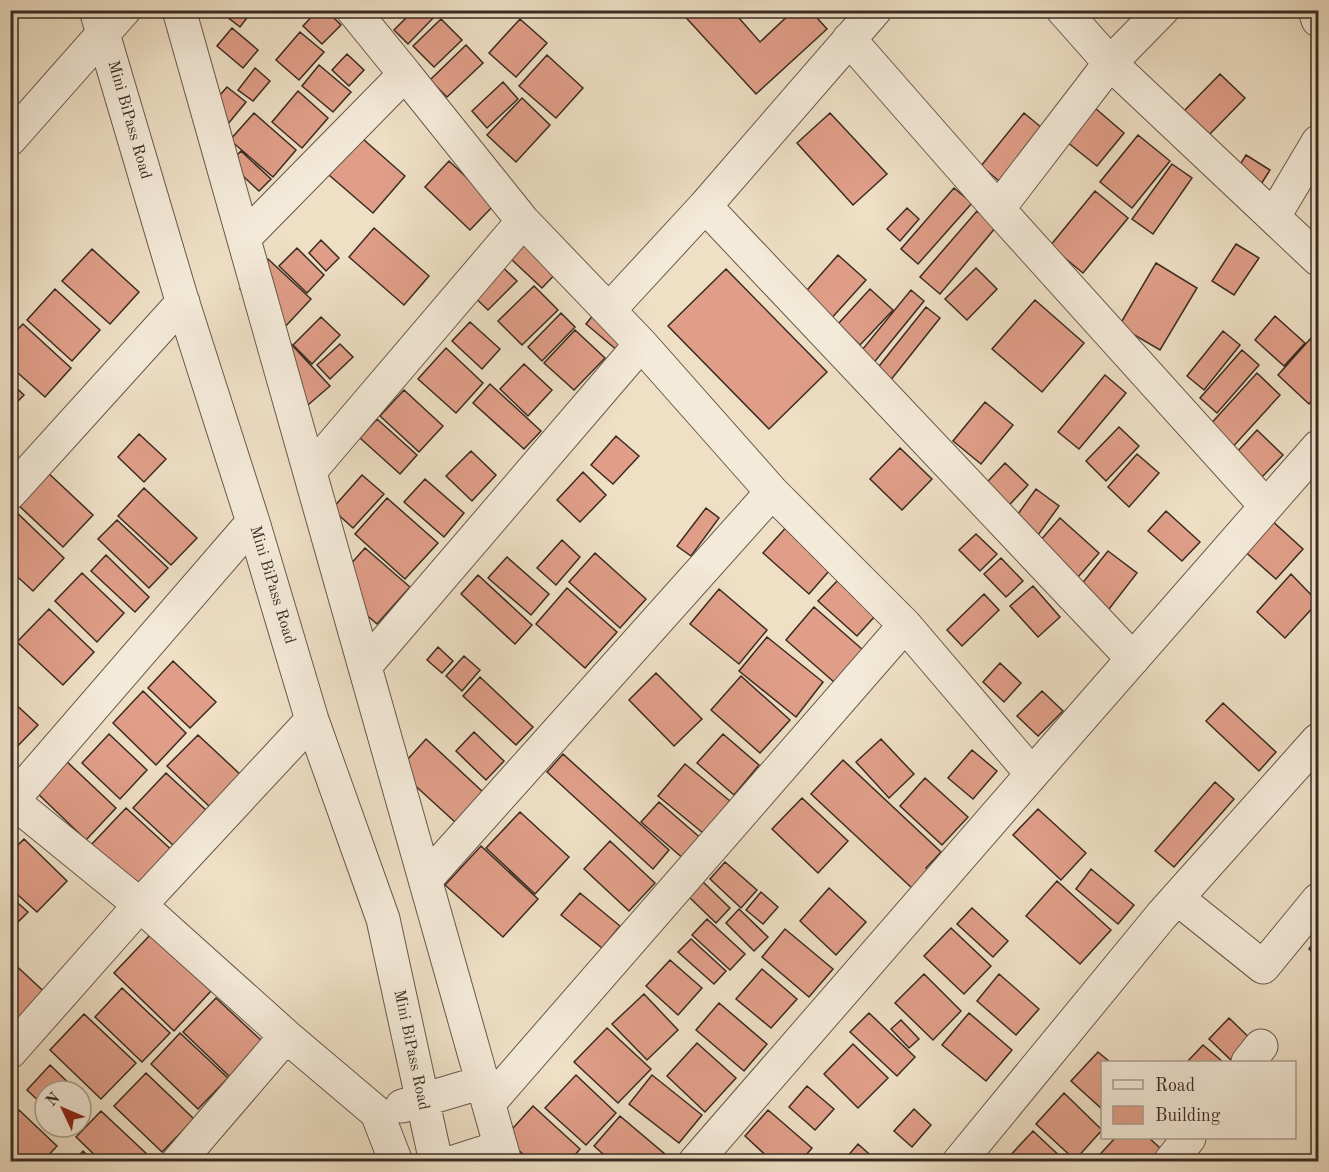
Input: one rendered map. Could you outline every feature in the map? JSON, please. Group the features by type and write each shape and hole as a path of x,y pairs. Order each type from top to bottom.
{"street":[{"path":"179,10 503,1154 454,1161"},
{"path":"353,10 523,221 609,310 772,492 905,625 1032,774"},
{"path":"609,310 705,206 874,10"},
{"path":"1063,10 1110,63 1318,259"},
{"path":"998,209 1110,63 1162,10"},
{"path":"1315,10 1318,20"},
{"path":"10,139 108,18"},
{"name":"Mini BiPass Road","path":"108,18 183,302 253,522 312,720 383,919 436,1161"},
{"path":"849,39 998,209 1266,506"},
{"path":"244,238 405,74"},
{"path":"1274,216 1318,142"},
{"path":"705,206 1133,659"},
{"path":"310,471 523,221"},
{"path":"10,493 183,302"},
{"path":"365,666 640,344"},
{"path":"695,1161 1318,447"},
{"path":"426,879 772,492"},
{"path":"253,522 11,801 140,905 286,1036 378,1113 396,1161"},
{"path":"378,1113 422,1101 486,1092 905,625"},
{"path":"10,1053 140,905 312,720"},
{"path":"959,1161 1178,898 1318,740"},
{"path":"1178,898 1263,967 1318,900"},
{"path":"178,1161 286,1036"}],"building":[{"path":"230,10 253,10 240,27 226,16"},
{"path":"318,10 326,10 341,25 322,44 303,26"},
{"path":"414,10 434,10 437,14 408,44 394,30"},
{"path":"679,10 732,10 760,42 794,10 810,10 827,29 756,94"},
{"path":"441,19 462,40 434,67 413,46"},
{"path":"520,19 547,43 516,77 489,53"},
{"path":"232,28 258,50 243,68 217,46"},
{"path":"300,32 324,52 299,80 276,60"},
{"path":"466,45 483,63 447,97 430,80"},
{"path":"347,54 364,70 349,86 332,70"},
{"path":"547,55 583,88 556,118 519,86"},
{"path":"319,65 351,92 333,112 302,86"},
{"path":"255,68 270,81 253,101 238,90"},
{"path":"1220,74 1245,98 1209,135 1184,111"},
{"path":"503,82 518,99 487,128 472,111"},
{"path":"227,87 246,102 218,136 199,119"},
{"path":"298,91 328,118 302,148 272,122"},
{"path":"522,98 550,125 516,162 487,135"},
{"path":"1095,108 1124,133 1097,166 1067,142"},
{"path":"254,113 296,150 273,177 230,140"},
{"path":"830,113 887,174 853,205 797,143"},
{"path":"1024,113 1048,133 1004,185 981,166"},
{"path":"355,132 405,176 373,213 322,169"},
{"path":"1138,135 1170,161 1132,208 1100,182"},
{"path":"241,151 271,179 259,191 229,163"},
{"path":"1246,155 1270,170 1253,197 1229,182"},
{"path":"449,161 495,204 470,230 425,187"},
{"path":"1172,164 1192,178 1153,234 1132,219"},
{"path":"954,188 972,203 918,264 901,249"},
{"path":"1095,191 1128,218 1083,273 1050,246"},
{"path":"907,208 919,219 900,241 887,229"},
{"path":"977,211 996,227 940,294 920,277"},
{"path":"374,228 429,276 404,305 349,257"},
{"path":"530,239 561,268 542,288 511,259"},
{"path":"321,240 339,258 326,271 309,253"},
{"path":"1236,244 1259,258 1234,295 1212,281"},
{"path":"297,248 324,275 307,293 279,266"},
{"path":"92,249 139,292 110,324 62,281"},
{"path":"838,255 866,280 829,321 801,297"},
{"path":"268,259 311,299 283,329 240,289"},
{"path":"495,260 517,281 488,310 467,290"},
{"path":"1156,263 1197,288 1160,350 1119,326"},
{"path":"976,268 997,289 967,320 945,299"},
{"path":"726,269 827,372 769,429 668,326"},
{"path":"534,286 558,310 522,345 498,321"},
{"path":"55,289 100,330 72,361 27,320"},
{"path":"870,289 893,310 860,345 838,324"},
{"path":"911,290 924,301 867,371 853,361"},
{"path":"1035,300 1084,343 1042,392 992,349"},
{"path":"926,307 940,318 886,386 872,375"},
{"path":"598,309 630,336 618,351 586,324"},
{"path":"561,313 575,327 542,361 528,347"},
{"path":"1275,316 1305,343 1284,366 1255,340"},
{"path":"321,317 340,335 312,364 293,345"},
{"path":"470,322 500,349 482,369 452,341"},
{"path":"23,324 71,368 45,397 10,366 10,337"},
{"path":"575,330 605,358 574,390 544,363"},
{"path":"279,331 330,386 301,411"},
{"path":"1223,331 1240,345 1204,390 1187,376"},
{"path":"1311,338 1318,345 1318,394 1309,404 1278,375"},
{"path":"340,344 353,357 330,379 317,365"},
{"path":"446,348 483,383 456,413 418,379"},
{"path":"1242,350 1259,365 1217,413 1200,398"},
{"path":"524,364 552,390 528,416 500,389"},
{"path":"1257,373 1280,395 1230,450 1207,428"},
{"path":"1105,375 1126,393 1079,449 1058,432"},
{"path":"10,382 24,395 10,409"},
{"path":"490,384 541,431 524,449 473,403"},
{"path":"404,390 443,426 419,452 380,416"},
{"path":"985,402 1013,425 981,464 953,441"},
{"path":"377,419 417,455 400,474 360,438"},
{"path":"1119,427 1139,446 1106,481 1086,461"},
{"path":"1257,430 1283,455 1262,477 1236,453"},
{"path":"139,434 166,459 144,482 118,457"},
{"path":"616,436 639,456 613,484 591,465"},
{"path":"900,448 932,479 902,510 870,479"},
{"path":"471,451 496,475 472,501 446,476"},
{"path":"1137,454 1159,473 1129,507 1108,487"},
{"path":"1005,463 1028,485 1000,515 977,493"},
{"path":"45,470 93,515 63,547 15,502"},
{"path":"583,472 606,495 580,522 557,500"},
{"path":"362,475 384,494 353,528 332,509"},
{"path":"425,479 464,513 444,537 404,502"},
{"path":"144,488 197,538 171,565 118,516"},
{"path":"1036,489 1059,506 1033,542 1010,525"},
{"path":"387,498 438,543 405,579 355,534"},
{"path":"10,506 64,558 33,591 10,570"},
{"path":"706,508 719,518 691,556 677,546"},
{"path":"1166,511 1200,542 1182,561 1148,531"},
{"path":"1060,518 1099,553 1072,584 1032,550"},
{"path":"1269,518 1303,549 1276,579 1242,549"},
{"path":"117,520 168,568 149,588 98,539"},
{"path":"790,523 836,563 809,594 763,553"},
{"path":"976,534 997,554 980,571 959,550"},
{"path":"562,540 580,557 556,585 537,568"},
{"path":"365,548 410,587 377,624 332,585"},
{"path":"1108,551 1137,573 1106,613 1077,590"},
{"path":"595,553 646,599 620,628 569,582"},
{"path":"106,555 149,597 135,612 91,571"},
{"path":"507,557 549,594 531,615 488,578"},
{"path":"1001,558 1023,581 1006,597 984,574"},
{"path":"82,573 124,613 97,642 55,601"},
{"path":"1291,574 1318,602 1285,638 1257,612"},
{"path":"478,575 532,625 515,644 461,594"},
{"path":"838,580 876,615 857,636 818,601"},
{"path":"1033,586 1060,617 1038,637 1010,606"},
{"path":"567,588 617,632 585,668 536,624"},
{"path":"719,589 767,630 739,664 690,624"},
{"path":"984,594 999,610 962,646 947,630"},
{"path":"814,607 863,650 834,682 786,640"},
{"path":"49,609 94,652 63,685 17,642"},
{"path":"767,637 823,682 796,717 739,671"},
{"path":"438,647 453,661 442,673 427,660"},
{"path":"464,656 480,670 462,691 446,676"},
{"path":"173,661 216,702 190,728 148,688"},
{"path":"1000,663 1021,683 1004,702 983,682"},
{"path":"656,673 702,719 674,746 629,700"},
{"path":"741,676 790,720 760,753 711,710"},
{"path":"480,677 533,727 516,745 463,696"},
{"path":"143,691 186,733 156,765 113,723"},
{"path":"1042,691 1063,711 1038,736 1017,716"},
{"path":"10,699 38,725 10,754"},
{"path":"1223,703 1276,752 1259,771 1206,721"},
{"path":"474,732 504,761 486,780 456,751"},
{"path":"109,734 147,770 120,799 82,763"},
{"path":"723,734 759,765 734,795 697,763"},
{"path":"198,735 242,776 211,808 167,766"},
{"path":"426,739 483,792 455,822 398,770"},
{"path":"881,739 914,774 889,798 856,762"},
{"path":"972,750 997,771 973,799 948,778"},
{"path":"563,754 669,850 653,869 547,772"},
{"path":"64,759 116,808 86,840 34,790"},
{"path":"843,760 941,852 926,868 930,872 914,890 811,794"},
{"path":"685,764 730,801 703,833 658,796"},
{"path":"166,773 207,811 174,846 133,808"},
{"path":"925,778 968,817 942,845 900,806"},
{"path":"1215,782 1234,799 1174,867 1155,851"},
{"path":"802,798 848,841 818,873 772,829"},
{"path":"659,802 703,840 685,860 641,822"},
{"path":"126,808 176,854 140,892 90,846"},
{"path":"1038,809 1086,853 1061,880 1013,835"},
{"path":"520,812 569,857 535,894 486,848"},
{"path":"24,839 67,881 37,912 10,888 10,853"},
{"path":"610,841 655,883 629,911 584,869"},
{"path":"481,846 538,899 503,937 445,885"},
{"path":"725,862 757,890 741,908 710,879"},
{"path":"1091,869 1134,905 1118,924 1076,889"},
{"path":"1057,881 1111,930 1080,964 1026,916"},
{"path":"703,882 730,908 716,923 689,897"},
{"path":"829,888 866,922 836,955 800,921"},
{"path":"761,892 778,907 763,924 746,910"},
{"path":"580,893 620,926 602,948 561,915"},
{"path":"10,896 28,912 10,930"},
{"path":"972,908 1008,941 993,957 957,924"},
{"path":"739,909 768,937 754,951 726,923"},
{"path":"707,919 745,954 730,970 692,935"},
{"path":"951,928 991,966 964,994 924,956"},
{"path":"785,929 833,969 809,997 762,957"},
{"path":"151,934 211,991 174,1031 114,973"},
{"path":"1318,937 1318,957 1309,949"},
{"path":"691,939 726,971 714,984 678,952"},
{"path":"10,960 52,999 23,1030 10,1019"},
{"path":"670,960 702,988 678,1015 646,986"},
{"path":"762,969 797,999 771,1028 736,999"},
{"path":"924,974 961,1011 933,1040 895,1003"},
{"path":"999,974 1039,1009 1016,1035 977,1001"},
{"path":"122,988 170,1033 142,1062 95,1017"},
{"path":"644,994 678,1030 647,1060 612,1024"},
{"path":"216,998 263,1042 230,1077 183,1032"},
{"path":"719,1003 767,1044 744,1071 696,1030"},
{"path":"869,1013 915,1057 897,1076 850,1032"},
{"path":"969,1013 1012,1050 986,1081 942,1045"},
{"path":"84,1014 136,1063 101,1099 93,1091 93,1079 80,1079 50,1050"},
{"path":"1229,1018 1259,1047 1232,1061 1209,1039"},
{"path":"901,1020 919,1039 909,1048 891,1029"},
{"path":"607,1028 651,1069 618,1103 574,1062"},
{"path":"180,1033 228,1078 198,1109 151,1064"},
{"path":"697,1043 736,1078 705,1112 667,1076"},
{"path":"853,1044 888,1078 858,1108 824,1074"},
{"path":"1203,1045 1222,1061 1188,1061"},
{"path":"1098,1052 1109,1061 1101,1061 1101,1108 1071,1081"},
{"path":"50,1065 65,1079 37,1079"},
{"path":"146,1073 194,1119 162,1152 114,1106"},
{"path":"576,1075 616,1113 586,1145 545,1108"},
{"path":"652,1075 702,1115 679,1143 629,1104"},
{"path":"33,1083 33,1096 27,1090"},
{"path":"807,1086 834,1109 815,1130 789,1107"},
{"path":"1064,1093 1101,1131 1075,1160 1036,1124"},
{"path":"533,1106 580,1149 569,1162 531,1162 505,1137"},
{"path":"914,1109 931,1125 912,1147 894,1131"},
{"path":"19,1110 33,1123 33,1139 50,1139 57,1146 42,1162 23,1162 10,1149 10,1120"},
{"path":"768,1110 812,1148 800,1162 773,1162 745,1136"},
{"path":"101,1111 150,1157 145,1162 102,1162 78,1139 93,1139 93,1119"},
{"path":"620,1116 666,1155 661,1162 612,1162 594,1146"},
{"path":"1033,1131 1066,1162 1004,1162"},
{"path":"1114,1139 1150,1139 1168,1155 1163,1162 1093,1162"},
{"path":"858,1144 878,1162 849,1162 846,1158"},
{"path":"83,1151 94,1162 73,1162"}]}
